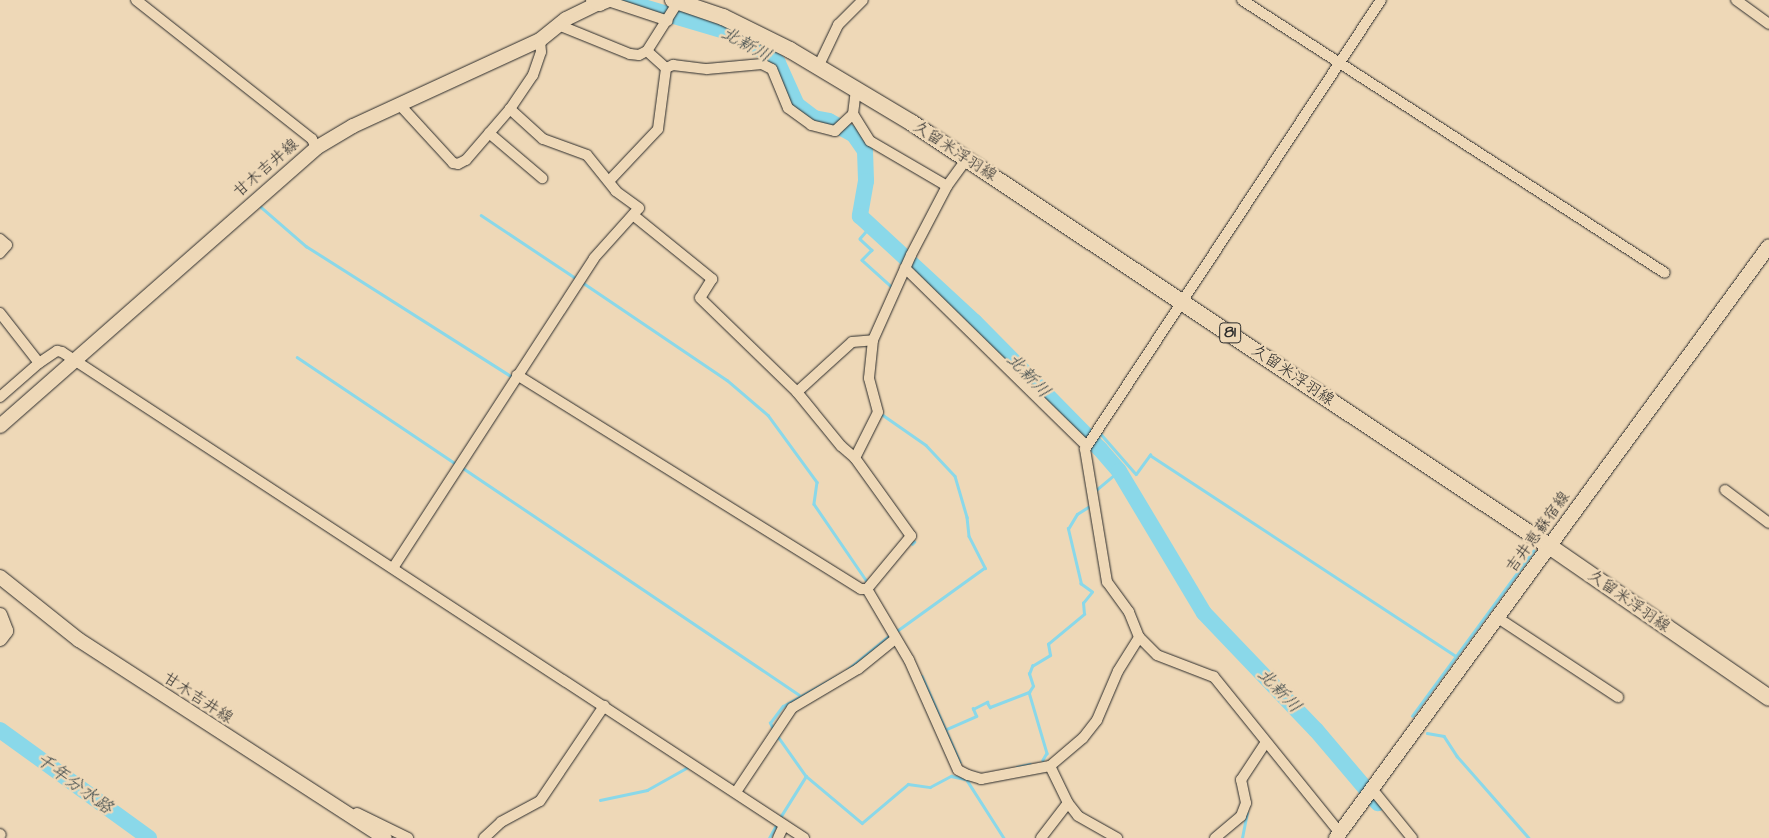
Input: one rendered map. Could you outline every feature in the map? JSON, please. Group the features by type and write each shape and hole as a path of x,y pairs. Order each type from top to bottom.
{"main road":[{"name":"甘木吉井線","path":"0,426 74,359 161,287 316,148 399,104 540,40 560,26 566,19 601,1"},
{"name":"久留米浮羽線","path":"676,4 750,29 856,89 966,158 1549,546 1769,698"},
{"name":"吉井恵蘇宿線","path":"1338,836 1769,246"},
{"name":"甘木吉井線","path":"0,577 79,640 385,838"},
{"path":"0,615 6,631 0,639"}],"street":[{"path":"136,0 312,139 316,148"},
{"path":"818,67 838,26 863,0"},
{"path":"1242,0 1665,273"},
{"path":"1089,440 1381,0"},
{"path":"1736,0 1769,24"},
{"path":"601,1 668,21"},
{"path":"560,26 630,54 639,55 647,51 668,21 676,4"},
{"path":"399,104 453,163 466,160 510,109 533,75 541,52 540,40"},
{"path":"647,51 666,68"},
{"path":"666,68 673,65 707,69 762,64 772,69 788,108 810,125 842,126 853,114 856,89"},
{"path":"610,180 658,128 666,68"},
{"path":"393,568 579,280 594,258 638,208 616,191 610,180 587,155 543,139 510,109"},
{"path":"853,114 870,141 947,186"},
{"path":"489,133 542,178"},
{"path":"855,458 878,412 869,378 870,340 947,186 966,158"},
{"path":"517,376 861,589 870,586 911,536 855,458 841,446 797,392 700,298 712,279 633,215"},
{"path":"0,239 7,245 0,253"},
{"path":"908,262 1089,440 1107,582 1129,612 1139,638 1157,655 1214,677 1338,836"},
{"path":"0,313 39,363"},
{"path":"797,392 852,342 870,340"},
{"path":"0,397 39,363 57,351 74,359 804,838"},
{"path":"1725,490 1769,523"},
{"path":"870,586 893,635 909,660 958,770 981,779 1050,766 1082,738 1097,720 1118,672 1139,638"},
{"path":"1498,618 1618,697"},
{"path":"736,792 792,708 858,669 893,635"},
{"path":"484,838 501,822 540,801 604,706"},
{"path":"1215,838 1241,816 1246,803 1240,780 1266,742"},
{"path":"1050,766 1068,803 1078,816 1117,838"},
{"path":"1369,794 1412,838"},
{"path":"1041,838 1068,803"},
{"path":"344,811 349,810 408,838"},
{"path":"778,838 784,824"}],"waterway":[{"name":"北新川","path":"620,0 728,32 767,53 778,63 797,105 814,118 829,121 854,135 865,151 866,181 860,216 975,322 1100,449 1119,471 1204,613 1316,730 1378,803"},
{"path":"261,207 306,246 511,376"},
{"path":"481,215 577,279"},
{"path":"872,225 860,239 872,250 862,260 892,287"},
{"path":"582,282 727,380 768,415 817,482 814,504 868,583"},
{"path":"297,357 458,465"},
{"path":"883,415 926,445 955,476 967,517 969,536 985,568 895,633"},
{"path":"1101,434 1136,474 1150,455 1456,656"},
{"path":"463,468 799,695"},
{"path":"1095,491 1119,471"},
{"path":"947,729 976,716 973,709 987,702 990,707 1029,692 1033,686 1029,674 1032,666 1050,655 1048,644 1084,614 1083,603 1092,592 1081,584 1068,529 1077,514 1090,506"},
{"path":"1412,716 1533,551"},
{"path":"847,670 890,635"},
{"path":"774,731 770,723 783,706 841,674"},
{"path":"922,676 960,762"},
{"path":"1029,692 1047,753 1043,760"},
{"name":"千年分水路","path":"0,730 149,838"},
{"path":"1427,733 1444,736 1457,756 1529,838"},
{"path":"777,735 806,776 862,823 908,784 930,787 951,776 965,779"},
{"path":"1017,767 1030,764"},
{"path":"600,800 647,790 688,767"},
{"path":"781,816 806,776"},
{"path":"965,777 1004,838"},
{"path":"1242,838 1247,813"},
{"path":"769,838 775,827"}]}
